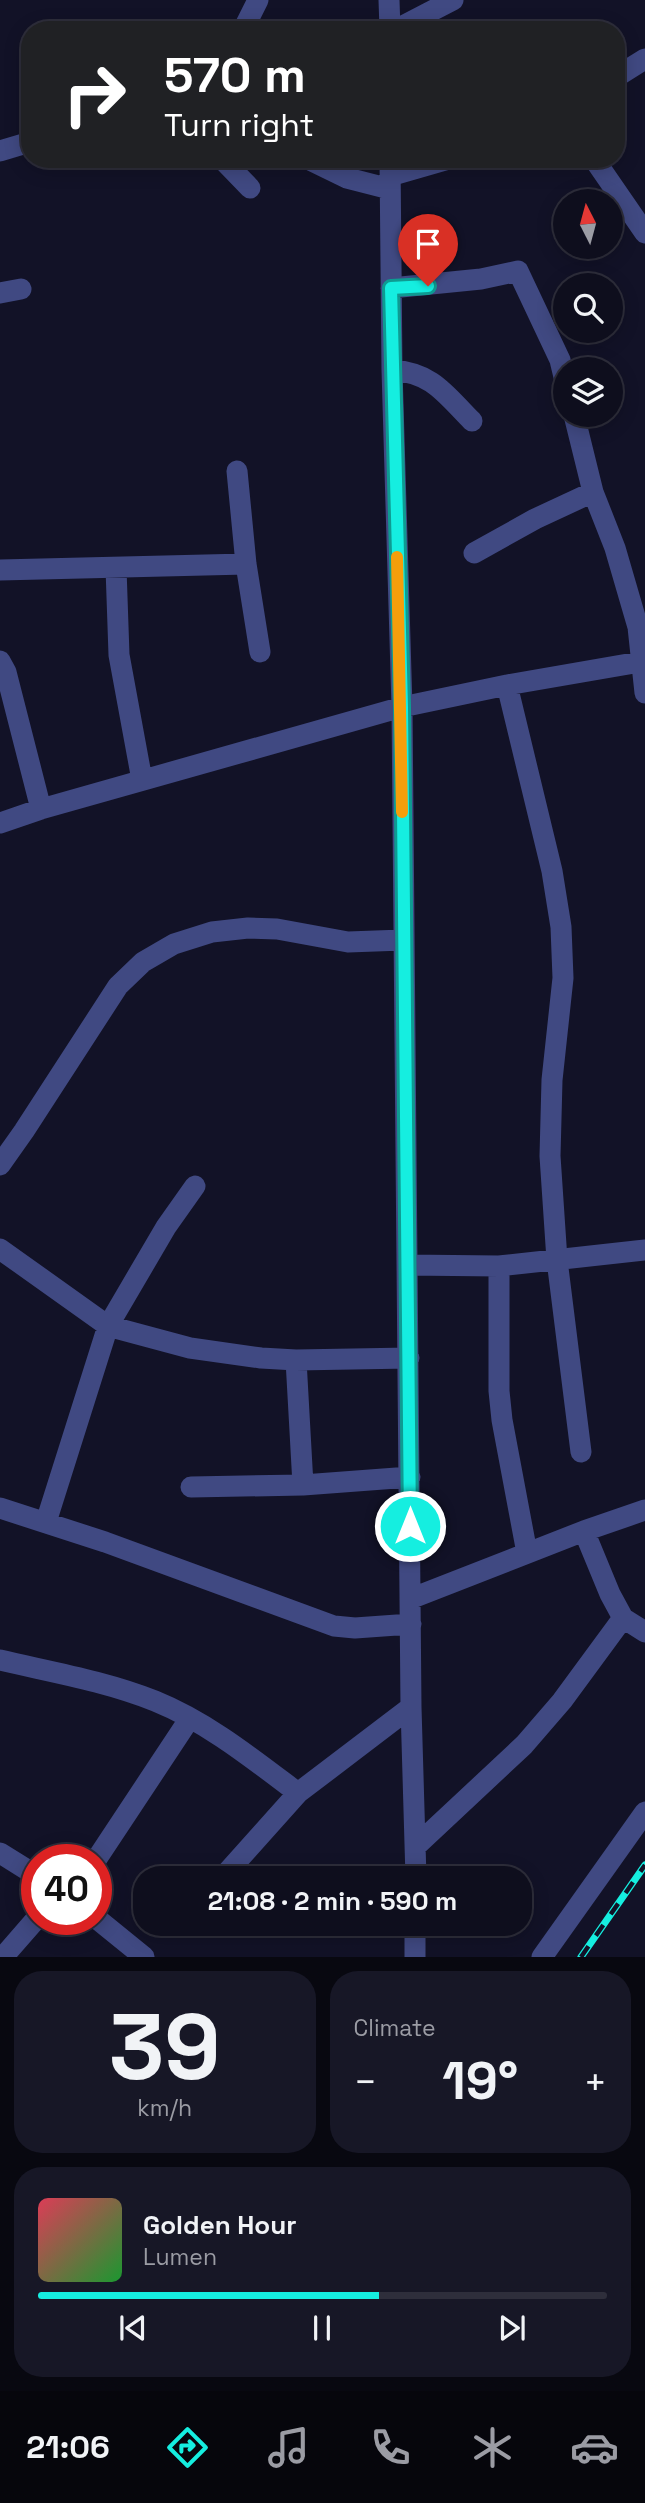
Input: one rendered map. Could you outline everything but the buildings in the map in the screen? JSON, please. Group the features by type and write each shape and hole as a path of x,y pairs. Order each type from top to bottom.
{"street":[{"path":"248,21 258,0"},
{"path":"389,0 392,21"},
{"path":"411,21 453,0"},
{"path":"625,71 645,59"},
{"path":"0,151 21,145"},
{"path":"231,168 250,188"},
{"path":"326,168 347,178 390,175 416,168"},
{"path":"600,168 645,233"},
{"path":"390,175 392,370 402,707 411,1707 416,1866"},
{"path":"391,288 441,285 518,271 557,357"},
{"path":"0,293 21,289"},
{"path":"392,370 422,375 438,386 472,421"},
{"path":"577,427 593,492 615,548 638,627 644,661 645,693"},
{"path":"237,471 246,564 260,652"},
{"path":"474,553 535,519 593,492"},
{"path":"0,570 246,564"},
{"path":"116,568 119,655 142,780"},
{"path":"0,661 6,672 41,808"},
{"path":"0,823 41,808 402,707 644,661"},
{"path":"507,685 552,871 561,927 563,978 552,1080 551,1135 557,1260 581,1452"},
{"path":"0,1165 118,986 143,962 174,944 212,932 248,929 277,929 348,942 403,940"},
{"path":"46,1522 108,1326 166,1227 194,1186"},
{"path":"0,1249 108,1326 190,1348 296,1360 409,1358"},
{"path":"407,1265 499,1266 645,1250"},
{"path":"499,1266 499,1391 527,1553"},
{"path":"296,1360 303,1485"},
{"path":"191,1488 303,1485 410,1477"},
{"path":"0,1508 46,1522 334,1626 355,1628 411,1624"},
{"path":"410,1599 645,1510"},
{"path":"584,1531 623,1618 645,1632"},
{"path":"416,1846 524,1745 562,1701 623,1618"},
{"path":"0,1660 122,1689 156,1701 190,1718 240,1749 298,1793"},
{"path":"233,1866 298,1793 411,1707"},
{"path":"107,1844 190,1718"},
{"path":"542,1957 645,1812"},
{"path":"0,1853 21,1866"},
{"path":"112,1931 145,1957"},
{"path":"2,1957 22,1935"},
{"path":"415,1936 415,1957"}],"railway":[{"path":"581,1957 645,1865"}],"slow traffic":[{"path":"397,557 402,812"}],"route":[{"path":"410,1526 402,707 391,288 428,286"}]}
